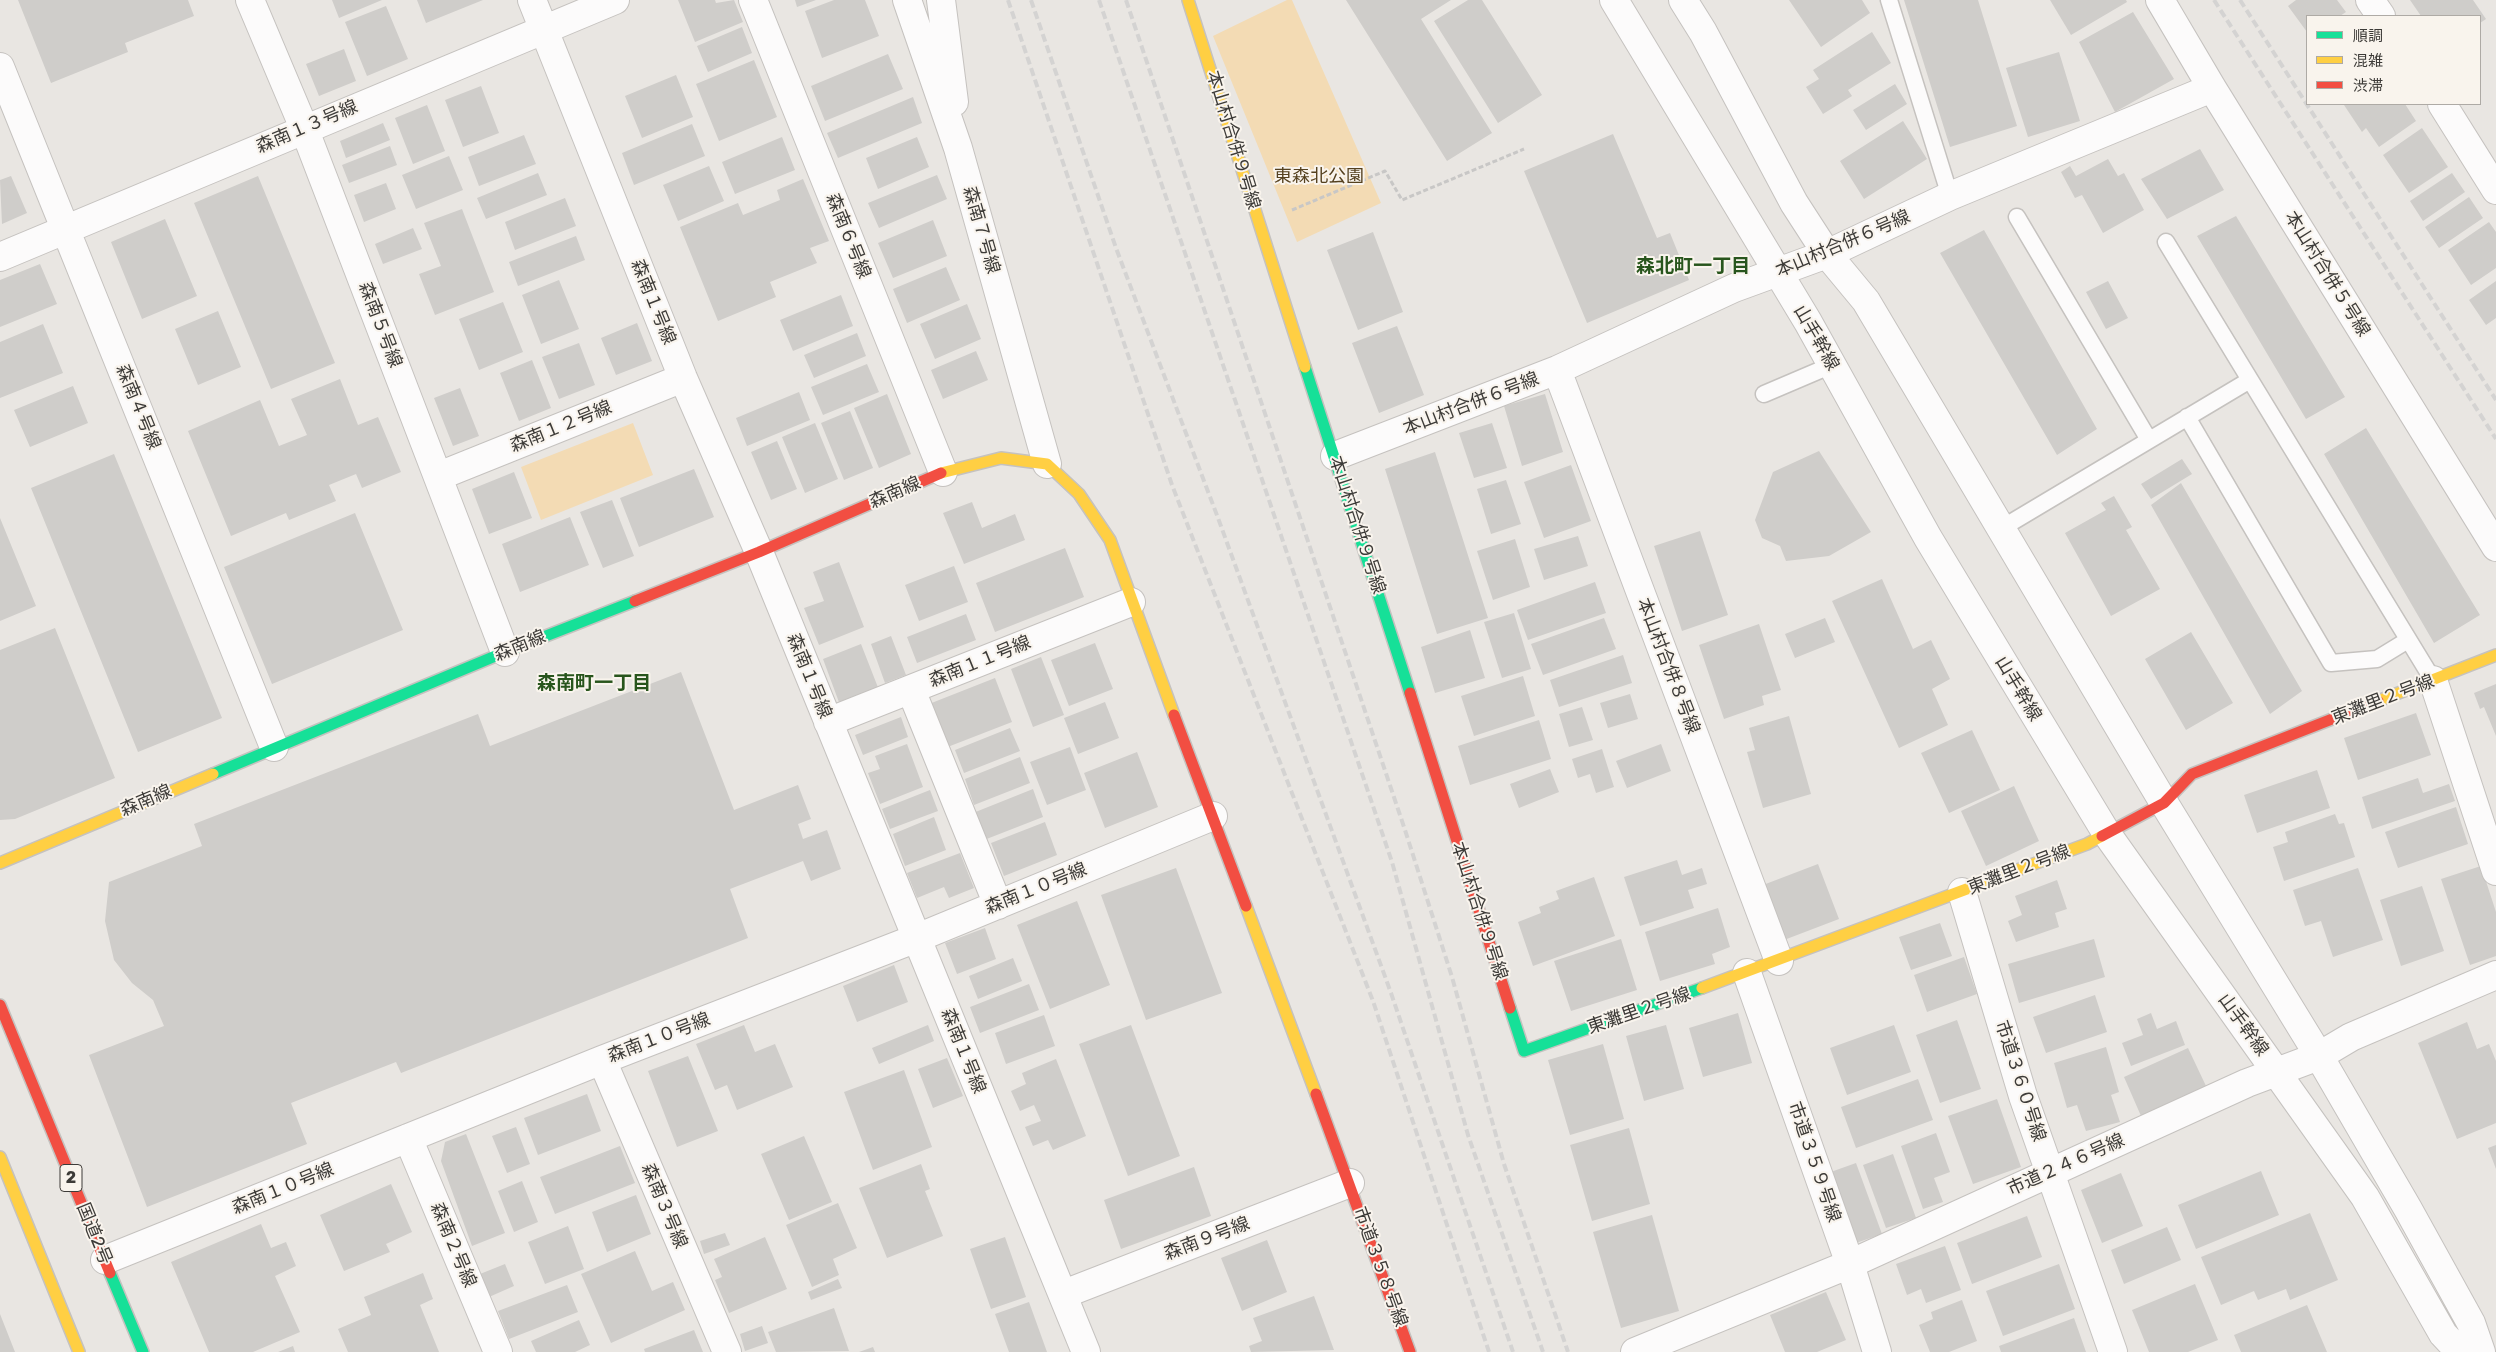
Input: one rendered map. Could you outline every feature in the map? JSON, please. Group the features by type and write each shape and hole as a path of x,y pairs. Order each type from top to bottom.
{"main road":[{"name":"本山村合併９号線","path":"1188,0 1524,1051"},
{"name":"森南線","path":"0,863 505,652 759,552 943,472 1001,458 1047,464"},
{"name":"市道３５８号線","path":"1047,464 1079,494 1110,540 1131,602 1350,1183 1410,1352"},
{"name":"東灘里２号線","path":"1524,1051 1779,962 2087,844 2164,803 2192,774 2496,655"},
{"name":"国道2号","path":"0,1004 143,1352"},
{"path":"0,1157 79,1352"}],"street":[{"name":"森南５号線","path":"250,0 304,128 505,652"},
{"name":"森南１号線","path":"532,0 683,378 759,552 1064,1294 1086,1352"},
{"name":"森南１３号線","path":"0,256 66,230 304,128 616,0"},
{"name":"森南６号線","path":"753,0 943,472"},
{"name":"森南７号線","path":"907,0 958,148 1047,464"},
{"path":"941,0 958,148"},
{"name":"山手幹線","path":"1614,0 1778,272 1928,538 2107,834 2365,1197 2443,1334 2460,1352"},
{"path":"1684,0 1794,203 1827,254 1866,301 2164,803 2319,1056 2408,1209 2470,1323 2481,1352"},
{"name":"本山村合併５号線","path":"2160,0 2212,88 2496,547"},
{"path":"2370,0 2380,15"},
{"name":"森南４号線","path":"0,67 274,747"},
{"name":"本山村合併６号線","path":"1335,456 1557,370 1734,288 1827,254 1950,196 2212,88"},
{"path":"2443,105 2496,190"},
{"name":"本山村合併８号線","path":"1557,370 1779,962"},
{"name":"森南１２号線","path":"439,476 683,378"},
{"name":"森南１１号線","path":"828,722 1131,602"},
{"path":"2433,680 2496,871"},
{"path":"911,690 998,905"},
{"name":"森南１０号線","path":"105,1260 602,1060 917,938 1213,816"},
{"name":"市道３６０号線","path":"1962,892 2023,1096 2113,1352"},
{"name":"市道３５９号線","path":"1747,973 1850,1264 1877,1352"},
{"name":"市道２４６号線","path":"1635,1352 1850,1264 2050,1172 2276,1072 2319,1056 2351,1037 2496,975"},
{"name":"森南３号線","path":"602,1060 727,1352"},
{"name":"森南２号線","path":"408,1138 498,1352"},
{"name":"森南９号線","path":"1064,1294 1350,1183"}],"lane":[{"path":"1889,0 1950,196"},
{"path":"2017,217 2149,440"},
{"path":"2166,242 2433,680"},
{"path":"1764,394 1832,365"},
{"path":"2002,528 2250,380"},
{"path":"2188,417 2331,663 2377,659 2408,640"}],"path":[{"path":"1259,222 1385,171 1402,200 1524,148"}],"green space":[{"name":"東森北公園","path":"1287,0 1292,0 1381,203 1297,242 1213,36"},
{"path":"633,423 653,475 541,520 521,467"}],"building":[{"path":"18,0 188,0 194,16 125,43 128,52 51,83"},
{"path":"332,0 382,0 339,18"},
{"path":"417,0 483,0 426,23"},
{"path":"678,0 715,0 716,3 734,0 743,22 695,42"},
{"path":"795,0 816,0 797,7"},
{"path":"834,0 865,0 879,36 822,58 805,11"},
{"path":"1346,0 1451,0 1421,19 1492,133 1447,161"},
{"path":"1468,0 1482,0 1542,95 1498,123 1434,21"},
{"path":"1789,0 1862,0 1870,13 1821,47"},
{"path":"1904,0 1978,0 2017,126 1950,147"},
{"path":"2050,0 2126,0 2127,2 2071,35"},
{"path":"2296,0 2337,0 2346,12 2342,15 2306,15 2306,31 2288,6"},
{"path":"2410,0 2473,0 2486,19 2481,22 2481,15 2420,15"},
{"path":"386,6 408,59 367,76 345,22"},
{"path":"2133,12 2174,79 2115,112 2079,42"},
{"path":"742,27 752,53 708,72 697,46"},
{"path":"1872,32 1891,63 1848,90 1852,96 1823,114 1806,87 1819,79 1813,70"},
{"path":"344,49 356,81 319,96 306,64"},
{"path":"2059,52 2080,121 2028,137 2006,68"},
{"path":"888,54 903,89 825,121 811,86"},
{"path":"754,60 777,117 719,141 696,84"},
{"path":"676,75 693,117 642,138 625,96"},
{"path":"1895,84 1907,104 1866,130 1853,110"},
{"path":"481,86 499,133 463,147 445,100"},
{"path":"913,97 922,123 838,158 827,133"},
{"path":"427,105 445,151 413,164 395,118"},
{"path":"2344,105 2406,105 2416,121 2379,147 2366,128 2362,132"},
{"path":"1903,121 1927,159 1864,199 1840,161"},
{"path":"383,123 390,140 346,158 340,141"},
{"path":"692,124 705,156 634,185 622,153"},
{"path":"2422,128 2448,167 2409,193 2383,155"},
{"path":"1613,134 1657,238 1670,233 1689,280 1587,323 1524,171"},
{"path":"524,135 536,164 479,186 468,157"},
{"path":"782,137 795,170 735,194 722,162"},
{"path":"917,137 929,167 878,189 866,158"},
{"path":"390,146 397,165 349,183 342,165"},
{"path":"2200,149 2224,190 2167,219 2141,179"},
{"path":"449,156 463,190 416,209 402,175"},
{"path":"2108,159 2118,176 2124,173 2144,210 2103,233 2082,195 2075,198 2061,172 2070,166 2076,176"},
{"path":"709,166 724,201 678,221 663,185"},
{"path":"538,173 547,195 486,219 477,198"},
{"path":"2452,173 2465,192 2423,221 2410,201"},
{"path":"937,175 947,199 879,228 868,203"},
{"path":"11,176 27,213 2,224 0,180"},
{"path":"258,176 335,363 271,389 194,203"},
{"path":"803,179 829,241 810,248 817,263 770,282 776,297 718,321 680,227 738,203 743,215 780,200 777,190"},
{"path":"386,183 396,209 364,222 354,195"},
{"path":"2469,197 2483,218 2439,248 2425,227"},
{"path":"565,198 576,226 515,250 505,222"},
{"path":"462,209 494,292 435,315 419,274 441,266 424,223"},
{"path":"2236,216 2345,397 2306,419 2197,236"},
{"path":"165,219 197,296 142,319 111,242"},
{"path":"933,220 947,256 893,278 878,243"},
{"path":"2489,222 2496,232 2496,268 2471,285 2448,250"},
{"path":"413,228 422,249 383,264 375,244"},
{"path":"1984,230 2097,429 2057,455 1940,253"},
{"path":"1373,232 1403,312 1358,330 1327,250"},
{"path":"576,236 585,260 518,286 509,262"},
{"path":"40,264 57,304 0,327 0,280"},
{"path":"946,267 960,300 907,323 893,289"},
{"path":"559,280 579,329 541,344 522,295"},
{"path":"2108,281 2128,318 2106,329 2086,292"},
{"path":"2496,281 2496,318 2486,325 2469,300"},
{"path":"841,295 853,326 793,351 780,320"},
{"path":"503,302 523,352 479,370 459,319"},
{"path":"967,304 981,339 935,359 920,324"},
{"path":"218,311 241,367 198,385 175,329"},
{"path":"637,323 652,361 616,375 601,338"},
{"path":"43,324 63,373 0,398 0,342"},
{"path":"1397,326 1424,395 1379,413 1352,343"},
{"path":"857,333 866,356 814,378 804,355"},
{"path":"579,343 595,385 559,399 542,357"},
{"path":"976,351 988,380 943,399 931,370"},
{"path":"532,360 551,408 519,421 500,373"},
{"path":"867,364 879,392 823,415 811,387"},
{"path":"340,379 358,425 378,417 401,472 362,488 356,474 329,485 336,501 289,520 286,513 231,536 188,431 260,400 279,446 307,435 291,399"},
{"path":"73,386 88,423 30,447 14,410"},
{"path":"460,388 479,436 453,446 434,398"},
{"path":"799,392 810,420 747,446 736,418"},
{"path":"887,394 911,454 879,468 854,408"},
{"path":"1545,394 1563,452 1522,466 1504,406"},
{"path":"850,411 873,468 844,480 821,423"},
{"path":"815,423 838,479 805,493 782,437"},
{"path":"1492,423 1507,468 1474,478 1459,433"},
{"path":"2366,428 2480,615 2434,643 2324,454"},
{"path":"777,441 797,489 771,500 751,452"},
{"path":"1819,451 1871,532 1829,556 1786,561 1780,546 1762,538 1755,520 1773,472"},
{"path":"1435,452 1488,618 1437,634 1385,469"},
{"path":"114,454 222,718 138,752 31,488"},
{"path":"2182,459 2192,474 2151,499 2141,484"},
{"path":"1571,465 1591,521 1544,538 1524,482"},
{"path":"694,469 714,517 639,547 620,498"},
{"path":"514,472 532,518 489,534 472,489"},
{"path":"1506,480 1521,524 1491,534 1477,489"},
{"path":"2181,483 2302,691 2270,714 2151,505"},
{"path":"2114,496 2132,527 2126,530 2160,589 2111,616 2065,533 2106,510 2101,503"},
{"path":"612,500 634,556 603,568 580,512"},
{"path":"972,502 982,528 1015,514 1025,540 964,564 943,513"},
{"path":"355,513 403,630 272,684 224,567"},
{"path":"570,517 589,565 520,592 502,544"},
{"path":"0,518 36,606 0,621"},
{"path":"1700,531 1728,615 1682,631 1654,546"},
{"path":"1578,536 1588,566 1544,580 1534,549"},
{"path":"1515,539 1530,587 1493,600 1477,551"},
{"path":"1065,548 1084,597 995,632 976,583"},
{"path":"839,562 864,627 819,645 804,608 824,601 813,572"},
{"path":"954,566 968,602 919,621 905,585"},
{"path":"1882,579 1913,649 1931,640 1950,679 1932,689 1948,725 1899,748 1832,601"},
{"path":"1595,582 1606,613 1528,640 1517,610"},
{"path":"1514,613 1531,669 1502,678 1484,622"},
{"path":"966,614 976,640 917,663 907,637"},
{"path":"1604,618 1616,649 1543,675 1531,644"},
{"path":"1825,618 1835,642 1795,658 1785,634"},
{"path":"1759,624 1781,690 1762,696 1764,705 1724,719 1699,645"},
{"path":"55,628 115,778 15,819 0,820 0,650"},
{"path":"1470,630 1485,678 1435,693 1421,647"},
{"path":"2191,632 2233,703 2186,730 2145,659"},
{"path":"891,636 906,675 885,683 871,644"},
{"path":"1095,643 1113,689 1069,706 1051,660"},
{"path":"861,644 879,690 840,705 823,659"},
{"path":"1623,655 1632,683 1559,707 1550,680"},
{"path":"1041,657 1064,715 1033,727 1011,669"},
{"path":"681,672 734,810 798,785 811,819 798,824 803,839 827,830 841,869 811,881 803,861 730,889 748,938 401,1073 396,1062 291,1103 307,1144 147,1207 89,1055 164,1026 153,1000 132,983 114,960 105,921 109,882 202,846 194,824 478,714 490,746"},
{"path":"1523,676 1535,716 1474,736 1461,696"},
{"path":"995,678 1012,722 945,748 929,704"},
{"path":"2496,684 2496,736 2484,707 2480,709 2474,693"},
{"path":"1630,694 1638,719 1608,728 1600,703"},
{"path":"1105,702 1119,738 1078,754 1064,718"},
{"path":"1582,707 1593,740 1569,747 1559,714"},
{"path":"2416,713 2431,755 2358,780 2344,738"},
{"path":"1789,716 1811,794 1763,808 1747,752 1755,750 1749,728"},
{"path":"901,717 908,737 863,755 855,735"},
{"path":"1539,720 1551,759 1470,785 1458,746"},
{"path":"1010,728 1020,751 964,773 955,750"},
{"path":"1972,730 2000,790 1949,813 1921,753"},
{"path":"907,744 923,787 880,804 868,773 880,769 875,756"},
{"path":"1661,744 1671,771 1627,788 1616,761"},
{"path":"1070,747 1086,790 1047,805 1030,762"},
{"path":"1602,749 1614,787 1596,793 1590,774 1578,778 1572,759"},
{"path":"1137,752 1158,807 1105,828 1084,773"},
{"path":"1020,757 1030,783 974,805 965,779"},
{"path":"1550,769 1559,792 1519,808 1510,784"},
{"path":"2317,770 2330,808 2257,833 2244,795"},
{"path":"2418,778 2423,793 2449,784 2455,801 2372,829 2362,797"},
{"path":"2014,786 2039,841 1986,866 1961,811"},
{"path":"1033,789 1043,817 984,840 973,813"},
{"path":"930,790 938,811 890,829 882,809"},
{"path":"2456,807 2468,844 2398,868 2385,832"},
{"path":"2335,814 2339,824 2344,823 2355,857 2284,881 2273,847 2288,842 2285,832"},
{"path":"934,817 946,850 905,866 893,834"},
{"path":"1045,822 1057,855 1004,876 991,843"},
{"path":"960,853 974,888 949,898 944,887 917,898 907,873"},
{"path":"1677,860 1682,875 1702,868 1707,884 1688,890 1694,908 1640,926 1624,877"},
{"path":"1818,864 1839,919 1784,940 1763,885"},
{"path":"2481,866 2496,912 2496,956 2470,965 2441,879"},
{"path":"1176,868 1222,993 1146,1020 1101,895"},
{"path":"2358,868 2383,940 2333,957 2321,921 2305,926 2293,890"},
{"path":"1594,877 1615,936 1533,966 1518,922 1541,913 1539,907 1559,899 1556,891"},
{"path":"2057,880 2067,909 2055,913 2059,927 2016,942 2008,921 2022,915 2015,896"},
{"path":"2422,886 2444,951 2401,966 2380,900"},
{"path":"1077,901 1110,985 1050,1009 1017,925"},
{"path":"1718,908 1730,947 1712,954 1715,964 1660,981 1645,932"},
{"path":"1940,923 1952,956 1911,970 1899,937"},
{"path":"985,928 996,959 957,974 945,943"},
{"path":"1621,939 1637,990 1571,1011 1554,961"},
{"path":"2094,939 2105,977 2019,1003 2008,964"},
{"path":"1964,957 1977,994 1927,1012 1914,975"},
{"path":"1013,958 1022,981 978,999 969,976"},
{"path":"894,965 908,1002 857,1022 843,986"},
{"path":"1029,984 1039,1010 980,1033 970,1007"},
{"path":"2095,995 2107,1032 2046,1053 2033,1017"},
{"path":"1738,1013 1752,1063 1703,1077 1689,1028"},
{"path":"2151,1013 2157,1029 2176,1021 2185,1045 2131,1066 2122,1043 2143,1035 2137,1019"},
{"path":"1044,1015 1055,1046 1006,1064 995,1033"},
{"path":"1957,1020 1981,1089 1940,1103 1916,1035"},
{"path":"2467,1022 2477,1049 2489,1044 2496,1061 2496,1123 2457,1139 2418,1043"},
{"path":"744,1025 755,1052 775,1044 793,1087 737,1110 727,1085 715,1090 696,1044"},
{"path":"928,1025 934,1041 879,1064 872,1048"},
{"path":"1131,1025 1180,1156 1128,1176 1079,1044"},
{"path":"1666,1025 1684,1089 1644,1101 1626,1036"},
{"path":"1894,1025 1911,1072 1847,1095 1830,1048"},
{"path":"1603,1044 1624,1119 1570,1135 1548,1060"},
{"path":"2106,1047 2119,1092 2111,1095 2120,1122 2086,1131 2077,1105 2067,1108 2054,1063"},
{"path":"2188,1048 2206,1086 2141,1116 2124,1077"},
{"path":"688,1056 718,1131 677,1147 648,1071"},
{"path":"947,1058 963,1096 933,1108 918,1069"},
{"path":"1056,1059 1086,1136 1053,1150 1048,1140 1033,1146 1025,1127 1041,1121 1034,1105 1020,1111 1011,1091 1026,1084 1022,1073"},
{"path":"904,1070 932,1147 873,1170 844,1092"},
{"path":"1918,1079 1933,1120 1856,1148 1841,1107"},
{"path":"587,1094 601,1131 538,1155 524,1118"},
{"path":"1997,1099 2021,1167 1973,1184 1948,1116"},
{"path":"516,1127 530,1164 507,1173 492,1136"},
{"path":"1629,1128 1650,1204 1592,1221 1570,1145"},
{"path":"1936,1133 1950,1172 1934,1178 1943,1202 1923,1209 1901,1146"},
{"path":"466,1134 505,1233 472,1246 441,1161 445,1142"},
{"path":"804,1136 832,1202 789,1220 761,1154"},
{"path":"2496,1145 2496,1169 2488,1148"},
{"path":"620,1146 635,1183 555,1214 540,1177"},
{"path":"1893,1154 1916,1218 1886,1228 1863,1165"},
{"path":"1856,1163 1882,1234 1853,1244 1828,1173"},
{"path":"921,1164 930,1189 925,1191 943,1236 887,1258 859,1188"},
{"path":"1194,1167 1211,1216 1121,1249 1104,1200"},
{"path":"2261,1171 2279,1215 2196,1249 2178,1205"},
{"path":"2121,1173 2143,1226 2102,1243 2081,1190"},
{"path":"522,1181 538,1222 514,1232 498,1191"},
{"path":"391,1184 412,1232 386,1244 390,1252 344,1271 320,1215"},
{"path":"636,1195 651,1234 607,1252 592,1212"},
{"path":"838,1203 857,1248 833,1259 839,1275 812,1287 786,1225"},
{"path":"2310,1213 2338,1280 2290,1300 2286,1289 2258,1300 2254,1291 2221,1305 2201,1257"},
{"path":"1652,1215 1679,1311 1621,1328 1593,1232"},
{"path":"2027,1216 2042,1257 1972,1284 1957,1243"},
{"path":"261,1224 271,1248 286,1242 296,1266 275,1276 300,1332 253,1352 209,1352 171,1262"},
{"path":"568,1226 584,1269 545,1284 528,1242"},
{"path":"2167,1227 2181,1260 2124,1284 2111,1250"},
{"path":"725,1233 730,1245 704,1254 700,1241"},
{"path":"765,1237 787,1289 729,1313 715,1280 722,1277 714,1259"},
{"path":"1005,1237 1026,1297 991,1309 970,1249"},
{"path":"1267,1240 1287,1292 1242,1311 1221,1258"},
{"path":"1945,1246 1961,1290 1926,1303 1921,1289 1907,1295 1896,1264"},
{"path":"635,1251 652,1291 673,1282 685,1310 611,1343 581,1274"},
{"path":"505,1264 514,1286 489,1297 480,1274"},
{"path":"2059,1264 2075,1309 2003,1336 1986,1291"},
{"path":"423,1273 433,1299 420,1305 439,1352 348,1352 338,1329 371,1315 364,1297"},
{"path":"838,1279 842,1288 811,1300 808,1292"},
{"path":"2195,1284 2218,1340 2188,1352 2149,1352 2132,1310"},
{"path":"567,1285 578,1312 509,1339 498,1311"},
{"path":"1826,1292 1846,1340 1817,1352 1785,1352 1770,1315"},
{"path":"1314,1296 1334,1350 1251,1352 1249,1346 1262,1341 1253,1318"},
{"path":"1962,1300 1977,1341 1949,1352 1930,1352 1919,1325 1933,1319 1931,1312"},
{"path":"1029,1302 1047,1352 1009,1352 995,1314"},
{"path":"2307,1305 2327,1352 2241,1352 2234,1335"},
{"path":"834,1308 849,1351 776,1352 768,1332"},
{"path":"0,1314 15,1352 0,1352"},
{"path":"2074,1318 2086,1352 2001,1352 1999,1346"},
{"path":"579,1320 590,1345 575,1352 536,1352 531,1341"},
{"path":"762,1326 768,1343 745,1351 740,1334"},
{"path":"694,1330 703,1352 645,1352 644,1349"},
{"path":"293,1346 295,1352 278,1352"},
{"path":"873,1347 875,1352 859,1352"}],"railway":[{"path":"1008,0 1172,485 1373,1001 1489,1352"},
{"path":"1031,0 1116,248 1218,518 1391,993 1513,1352"},
{"path":"1099,0 1392,862 1468,1135 1543,1352"},
{"path":"1126,0 1405,830 1452,977 1504,1164 1568,1352"},
{"path":"2214,0 2496,439"},
{"path":"2240,0 2306,103"},
{"path":"2307,105 2496,400"}],"traffic: fast":[{"path":"1305,367 1410,693"},
{"path":"213,774 505,652 635,601"},
{"path":"1510,1008 1524,1051 1702,988"},
{"path":"110,1273 143,1352"}],"traffic: slow":[{"path":"1188,0 1305,367"},
{"path":"941,473 1001,458 1047,464 1079,494 1110,540 1174,715"},
{"path":"2378,701 2496,655"},
{"path":"0,863 213,774"},
{"path":"1702,988 2087,844 2102,836"},
{"path":"1246,906 1316,1094"},
{"path":"0,1157 79,1352"}],"traffic: jam":[{"path":"635,601 759,552 941,473"},
{"path":"1410,693 1510,1008"},
{"path":"2102,836 2164,803 2192,774 2378,701"},
{"path":"1174,715 1246,906"},
{"path":"0,1005 110,1273"},
{"path":"1316,1094 1410,1352"}],"district":[{"name":"森北町一丁目","path":"1693,267"},
{"name":"森南町一丁目","path":"594,684"}]}
